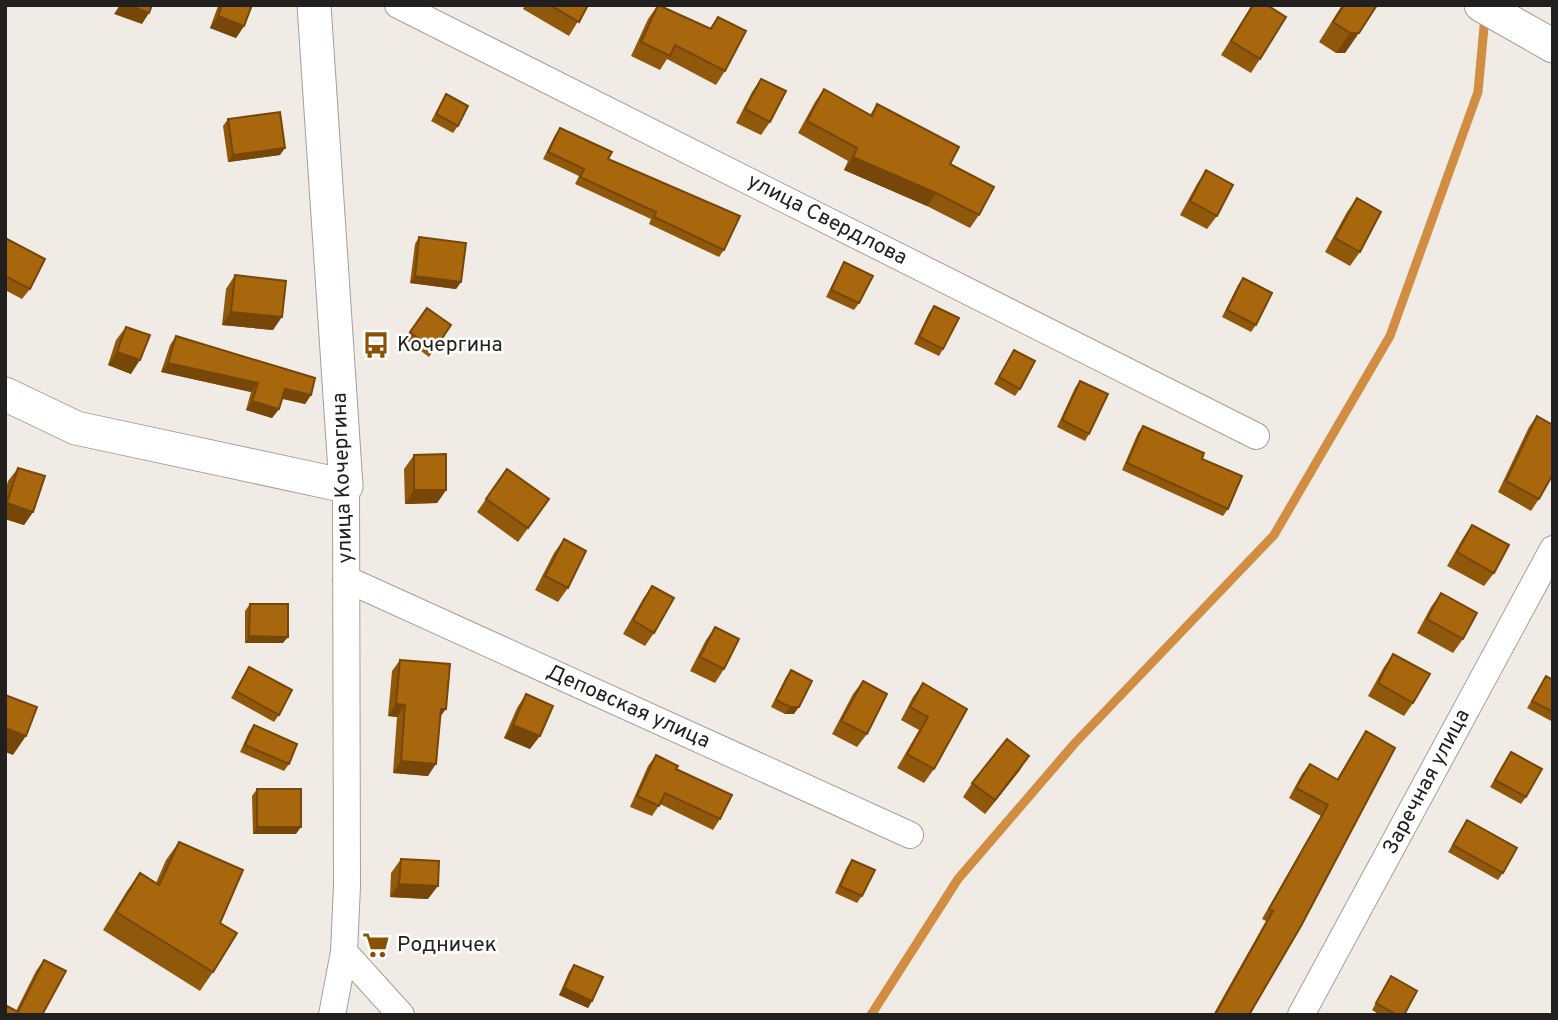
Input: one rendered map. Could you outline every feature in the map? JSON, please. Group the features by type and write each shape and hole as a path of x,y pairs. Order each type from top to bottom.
{"street":[{"name":"улица Кочергина","path":"314,5 346,486 344,952 332,1015"},
{"name":"улица Свердлова","path":"398,5 1256,436"},
{"path":"1491,11 1553,46"},
{"path":"5,394 76,428 346,486"},
{"name":"Заречная улица","path":"1301,1015 1553,549"},
{"name":"Деповская улица","path":"346,579 910,835"},
{"path":"344,952 401,1015"}],"building":[{"path":"129,5 152,5 149,13"},
{"path":"222,5 252,5 244,26 218,16"},
{"path":"550,5 588,5 579,22"},
{"path":"658,5 711,29 718,17 746,31 725,71 675,45 670,56 641,42"},
{"path":"1253,5 1267,5 1286,17 1260,59 1231,41"},
{"path":"1344,5 1377,5 1359,33 1350,33 1333,22"},
{"path":"761,79 786,91 770,122 745,109"},
{"path":"824,89 872,116 877,104 959,147 950,164 994,187 979,215 853,157 857,148 807,121"},
{"path":"446,94 468,106 458,126 436,114"},
{"path":"280,112 285,148 233,155 228,119"},
{"path":"560,128 612,152 608,159 740,216 724,250 654,217 656,212 580,177 584,169 548,152"},
{"path":"1206,170 1233,185 1217,216 1190,201"},
{"path":"1357,198 1381,212 1360,252 1335,238"},
{"path":"419,237 466,243 461,282 415,276"},
{"path":"5,238 45,259 30,289 5,276"},
{"path":"844,262 873,276 859,303 831,290"},
{"path":"235,275 286,281 282,317 231,312"},
{"path":"1243,278 1272,293 1256,325 1227,310"},
{"path":"934,306 959,318 943,349 919,337"},
{"path":"427,308 451,325 434,350 410,332"},
{"path":"126,327 150,335 140,360 117,352"},
{"path":"176,336 315,378 311,395 285,389 279,409 252,401 258,383 168,363"},
{"path":"1014,350 1035,361 1020,389 999,377"},
{"path":"1080,381 1108,394 1089,434 1062,420"},
{"path":"1537,416 1553,425 1553,474 1539,499 1506,481"},
{"path":"1143,426 1204,453 1202,459 1242,476 1228,509 1127,463"},
{"path":"446,454 446,490 414,490 414,455"},
{"path":"18,468 45,476 33,512 7,503"},
{"path":"507,469 549,499 528,528 486,499"},
{"path":"1472,525 1509,545 1494,573 1457,552"},
{"path":"564,539 586,551 568,588 545,576"},
{"path":"652,586 674,598 654,633 633,620"},
{"path":"1441,593 1477,613 1463,639 1427,619"},
{"path":"250,604 288,604 288,637 249,636"},
{"path":"715,627 739,639 724,669 700,657"},
{"path":"1393,654 1430,674 1413,703 1378,683"},
{"path":"400,660 450,664 446,709 441,709 436,764 401,761 405,705 396,704"},
{"path":"249,667 292,690 279,715 236,691"},
{"path":"791,670 812,681 799,707 790,707 776,700"},
{"path":"1546,676 1553,680 1553,712 1532,701"},
{"path":"863,681 887,694 867,734 841,721"},
{"path":"923,683 967,709 934,769 907,754 928,717 910,707"},
{"path":"526,694 553,706 540,736 513,725"},
{"path":"5,695 37,707 26,736 5,728"},
{"path":"254,725 297,744 289,764 245,745"},
{"path":"1366,731 1395,748 1301,926 1249,1015 1215,1015 1273,911 1269,909 1328,805 1296,788 1310,764 1338,780"},
{"path":"1007,739 1029,756 995,800 972,783"},
{"path":"1511,752 1542,769 1526,797 1495,780"},
{"path":"656,755 678,766 676,769 732,795 720,819 665,793 659,806 637,796"},
{"path":"257,789 301,789 301,827 257,827"},
{"path":"1467,820 1517,848 1503,873 1453,845"},
{"path":"179,842 243,870 220,923 237,933 213,972 116,912 140,873 159,885"},
{"path":"401,859 439,861 438,886 399,884"},
{"path":"852,860 875,870 862,896 840,886"},
{"path":"44,960 66,971 42,1015 5,1015 5,1005 18,1012"},
{"path":"574,965 603,977 592,1001 564,988"},
{"path":"1391,976 1417,991 1404,1015 1397,1015 1376,1003"}],"waterway":[{"path":"871,1015 958,879 1075,743 1274,535 1390,336 1478,92 1485,16"}],"place":[{"name":"Кочергина","path":"376,345"},
{"name":"Родничек","path":"376,945"}]}
